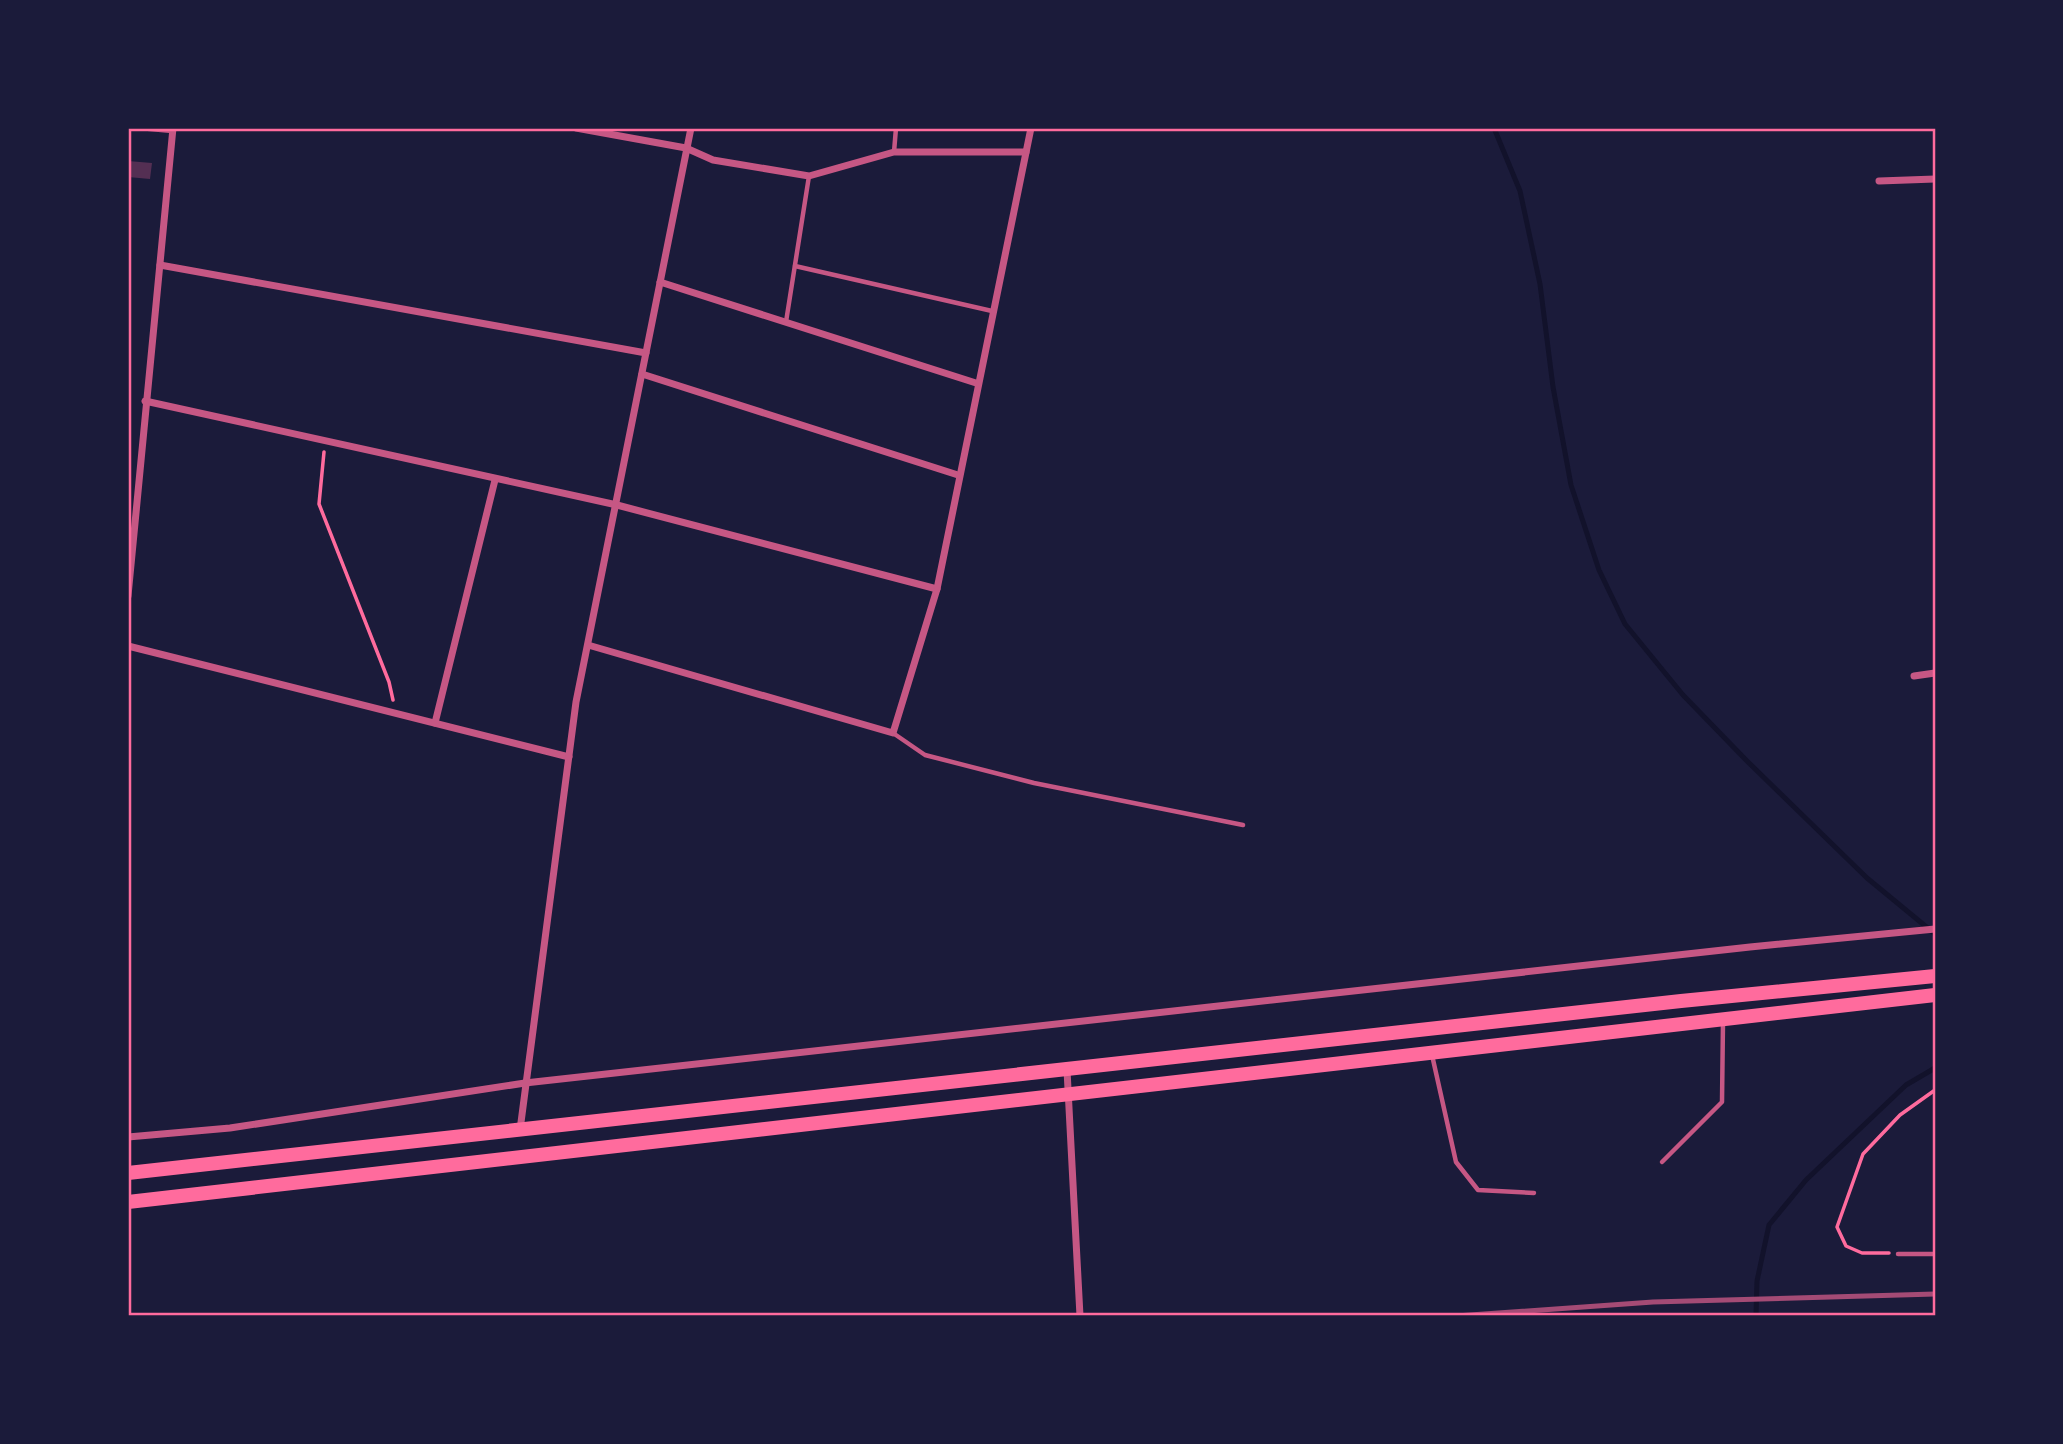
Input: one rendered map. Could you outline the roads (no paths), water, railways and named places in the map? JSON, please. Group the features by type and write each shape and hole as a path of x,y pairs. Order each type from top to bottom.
{"highway":[{"path":"128,1173 1681,1001 1935,976"},
{"path":"128,1202 1935,995"}],"street":[{"path":"576,128 686,148 713,160 810,176 894,152 1026,152"},
{"path":"520,1131 569,757 588,645 691,128"},
{"path":"588,645 893,733 937,589 976,383 1031,128"},
{"path":"128,596 173,130"},
{"path":"1879,181 1935,179"},
{"path":"160,265 646,353"},
{"path":"660,282 976,383"},
{"path":"642,374 958,475"},
{"path":"145,401 280,429 325,443 617,505 937,589"},
{"path":"435,723 495,480"},
{"path":"128,646 569,757"},
{"path":"1914,676 1935,673"},
{"path":"128,1137 230,1128 525,1083 1736,948 1935,929"},
{"path":"1067,1070 1080,1316"}],"lane":[{"path":"139,128 173,130"},
{"path":"894,152 896,128"},
{"path":"786,322 810,176"},
{"path":"795,266 992,311"},
{"path":"893,733 925,755 974,768 1034,783 1243,825"},
{"path":"1662,1161 1722,1102 1723,1021"},
{"path":"1432,1054 1456,1161 1478,1190 1534,1193"},
{"path":"1898,1254 1935,1254"}],"waterway":[{"path":"1494,128 1520,191 1540,284 1553,387 1571,485 1599,570 1625,624 1683,695 1747,761 1867,878 1935,934"},
{"path":"1756,1316 1757,1281 1769,1225 1806,1180 1906,1085 1935,1068"}],"railway":[{"path":"1456,1316 1653,1302 1935,1294"}]}
